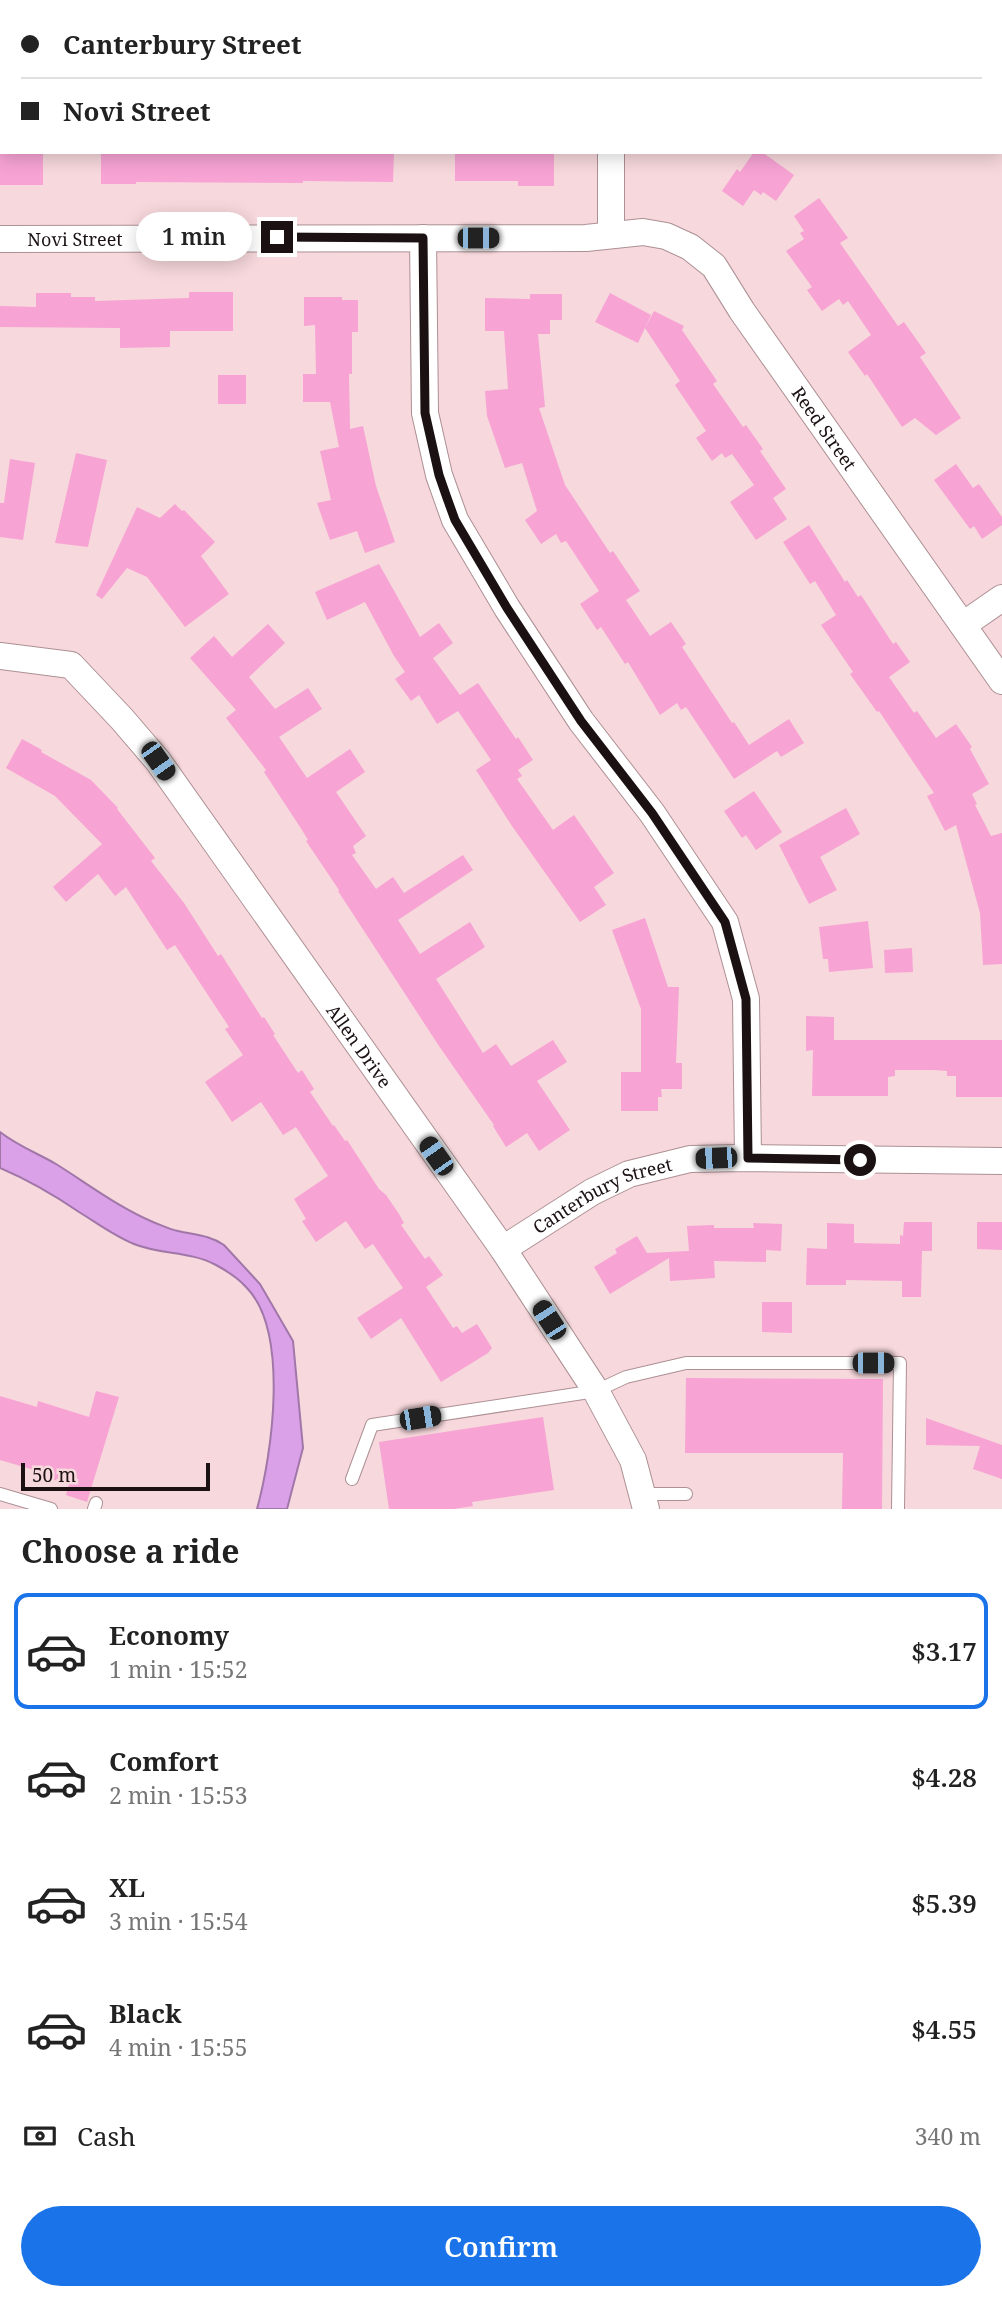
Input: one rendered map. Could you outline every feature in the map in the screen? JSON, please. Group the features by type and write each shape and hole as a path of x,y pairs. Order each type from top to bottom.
{"street":[{"path":"611,154 611,235"},
{"name":"Reed Street","path":"611,235 643,232 666,236 690,247 714,267 1002,681"},
{"name":"Novi Street","path":"0,239 586,238 611,235"},
{"path":"423,238 425,413 447,498 455,520 507,608 581,721 652,813 725,922 746,999 748,1158"},
{"path":"962,625 1002,598"},
{"name":"Allen Drive","path":"0,656 71,665 122,719 166,773 503,1249 596,1391 632,1460 644,1502"},
{"name":"Canterbury Street","path":"503,1249 592,1192 629,1174 690,1159 1002,1161"}],"lane":[{"path":"352,1479 372,1425 596,1391 626,1377 686,1363 900,1363 898,1509"},
{"path":"0,1494 51,1509"},
{"path":"644,1502 686,1494"}],"shaded area":[{"path":"0,1132 140,1216 171,1229 207,1237 224,1245 260,1284 293,1341 303,1448 287,1509 257,1509 272,1427 273,1362 260,1307 246,1287 228,1272 206,1261 127,1241 41,1188 0,1168"}],"building":[{"path":"0,154 43,154 43,185 0,185"},
{"path":"101,154 394,154 393,182 101,184"},
{"path":"455,154 554,154 554,186 518,186 518,181 455,181"},
{"path":"753,154 765,154 794,175 776,201 763,192 761,195 754,190 743,206 722,191 737,169 740,172"},
{"path":"819,198 848,238 840,243 898,326 904,322 926,353 920,357 961,418 936,435 915,418 902,427 867,374 865,376 848,352 871,335 848,301 843,305 839,299 822,311 807,290 812,287 786,251 804,239 800,233 804,231 794,216"},
{"path":"189,292 233,292 233,331 170,331 170,347 120,348 120,328 0,327 0,306 36,307 36,293 71,293 71,297 95,297 95,301 189,298"},
{"path":"610,293 651,315 638,343 595,322"},
{"path":"530,294 562,294 562,320 550,320 550,334 538,334 545,407 539,408 565,485 610,553 613,551 640,591 626,600 650,636 671,622 686,644 682,647 749,745 789,719 804,743 781,757 777,751 734,779 686,707 681,710 677,703 660,715 628,662 625,664 601,627 597,630 580,604 599,591 566,541 561,543 556,534 541,544 525,520 537,511 522,463 505,468 487,416 485,391 508,389 504,331 485,331 485,298 530,299"},
{"path":"304,297 342,297 342,300 358,300 358,332 352,332 352,374 349,374 350,429 363,426 376,486 395,542 365,553 357,531 330,540 317,503 331,500 320,451 339,447 330,402 303,402 303,374 316,374 315,325 304,326"},
{"path":"654,311 684,326 682,330 717,381 713,384 743,427 746,425 763,449 760,451 786,489 773,498 787,519 756,540 730,502 754,485 732,454 725,458 722,453 712,461 696,438 706,431 675,385 680,381 645,328"},
{"path":"218,375 246,375 246,404 218,404"},
{"path":"76,453 107,460 88,547 55,543"},
{"path":"10,459 35,463 23,540 0,537 0,503 4,503"},
{"path":"956,464 973,488 979,484 1002,517 1002,525 982,539 974,526 970,529 934,480"},
{"path":"175,504 215,542 201,556 229,594 185,627 147,577 127,568 102,599 96,595 137,507 160,518"},
{"path":"809,525 845,582 847,580 858,597 861,595 893,644 896,642 910,662 889,677 914,713 917,711 936,738 956,724 972,747 970,749 989,784 972,794 991,836 1002,833 1002,964 983,965 980,913 956,825 945,831 927,796 934,793 879,711 877,712 850,674 853,672 821,625 836,615 815,581 810,584 783,542"},
{"path":"379,564 420,637 439,623 453,643 433,658 460,695 478,683 516,739 518,737 533,760 518,770 522,776 517,779 553,830 574,815 614,873 594,887 606,905 580,922 476,770 491,760 458,711 437,724 419,695 411,701 395,679 405,672 365,602 327,620 315,592"},
{"path":"268,624 285,643 249,677 275,709 308,688 322,709 279,737 307,778 350,749 365,772 336,792 366,836 353,846 356,853 352,855 376,889 393,877 404,893 463,855 473,870 398,920 420,954 470,922 485,947 436,979 483,1053 496,1044 511,1066 553,1040 567,1062 537,1081 570,1130 539,1151 527,1133 506,1147 306,841 308,840 302,830 264,772 266,770 226,718 236,710 190,658 214,636 232,657"},
{"path":"22,739 91,780 118,808 155,858 151,861 184,903 218,956 221,954 262,1018 264,1017 298,1073 302,1070 314,1089 310,1092 399,1214 404,1223 401,1225 425,1259 429,1256 443,1275 426,1287 453,1328 457,1326 462,1333 477,1324 492,1348 488,1353 441,1382 401,1318 371,1339 357,1318 403,1288 373,1244 365,1249 346,1221 316,1242 302,1221 306,1219 294,1199 328,1176 296,1127 283,1135 261,1102 232,1122 205,1082 243,1055 225,1029 229,1027 175,945 167,950 126,887 115,896 98,874 66,902 53,887 102,844 55,796 6,768"},
{"path":"754,791 782,832 756,850 746,835 742,838 724,811"},
{"path":"846,808 860,834 820,857 837,890 809,904 779,845"},
{"path":"645,918 668,987 679,987 676,1063 682,1063 682,1089 661,1089 658,1111 621,1111 621,1072 641,1072 641,1009 612,930"},
{"path":"868,921 873,968 829,972 828,959 823,959 819,927"},
{"path":"912,948 913,972 885,973 884,950"},
{"path":"806,1016 834,1017 834,1040 1002,1040 1002,1097 956,1097 956,1076 947,1076 947,1071 933,1070 895,1070 895,1076 888,1077 888,1096 812,1096 813,1050 806,1051"},
{"path":"904,1222 932,1222 932,1251 922,1251 921,1297 902,1297 902,1281 846,1280 846,1285 806,1285 807,1248 827,1249 827,1223 854,1224 854,1243 900,1244"},
{"path":"977,1222 1002,1222 1002,1250 977,1249"},
{"path":"753,1223 782,1224 781,1251 766,1250 766,1262 714,1261 715,1278 670,1281 669,1258 610,1294 594,1267 617,1253 615,1249 637,1236 647,1253 689,1251 687,1226 754,1228"},
{"path":"762,1302 792,1302 792,1333 762,1332"},
{"path":"686,1378 883,1379 882,1509 842,1509 843,1453 685,1453"},
{"path":"96,1391 119,1397 87,1502 66,1495 69,1484 40,1476 41,1472 0,1460 0,1396 37,1407 38,1401 89,1417"},
{"path":"543,1417 554,1490 472,1502 473,1506 454,1509 389,1509 379,1442"},
{"path":"926,1418 1002,1445 1002,1479 973,1469 980,1446 926,1445"}],"route":[{"path":"277,237 423,238 425,413 447,498 455,520 507,608 581,721 652,813 725,922 746,999 748,1158 860,1160"}]}
